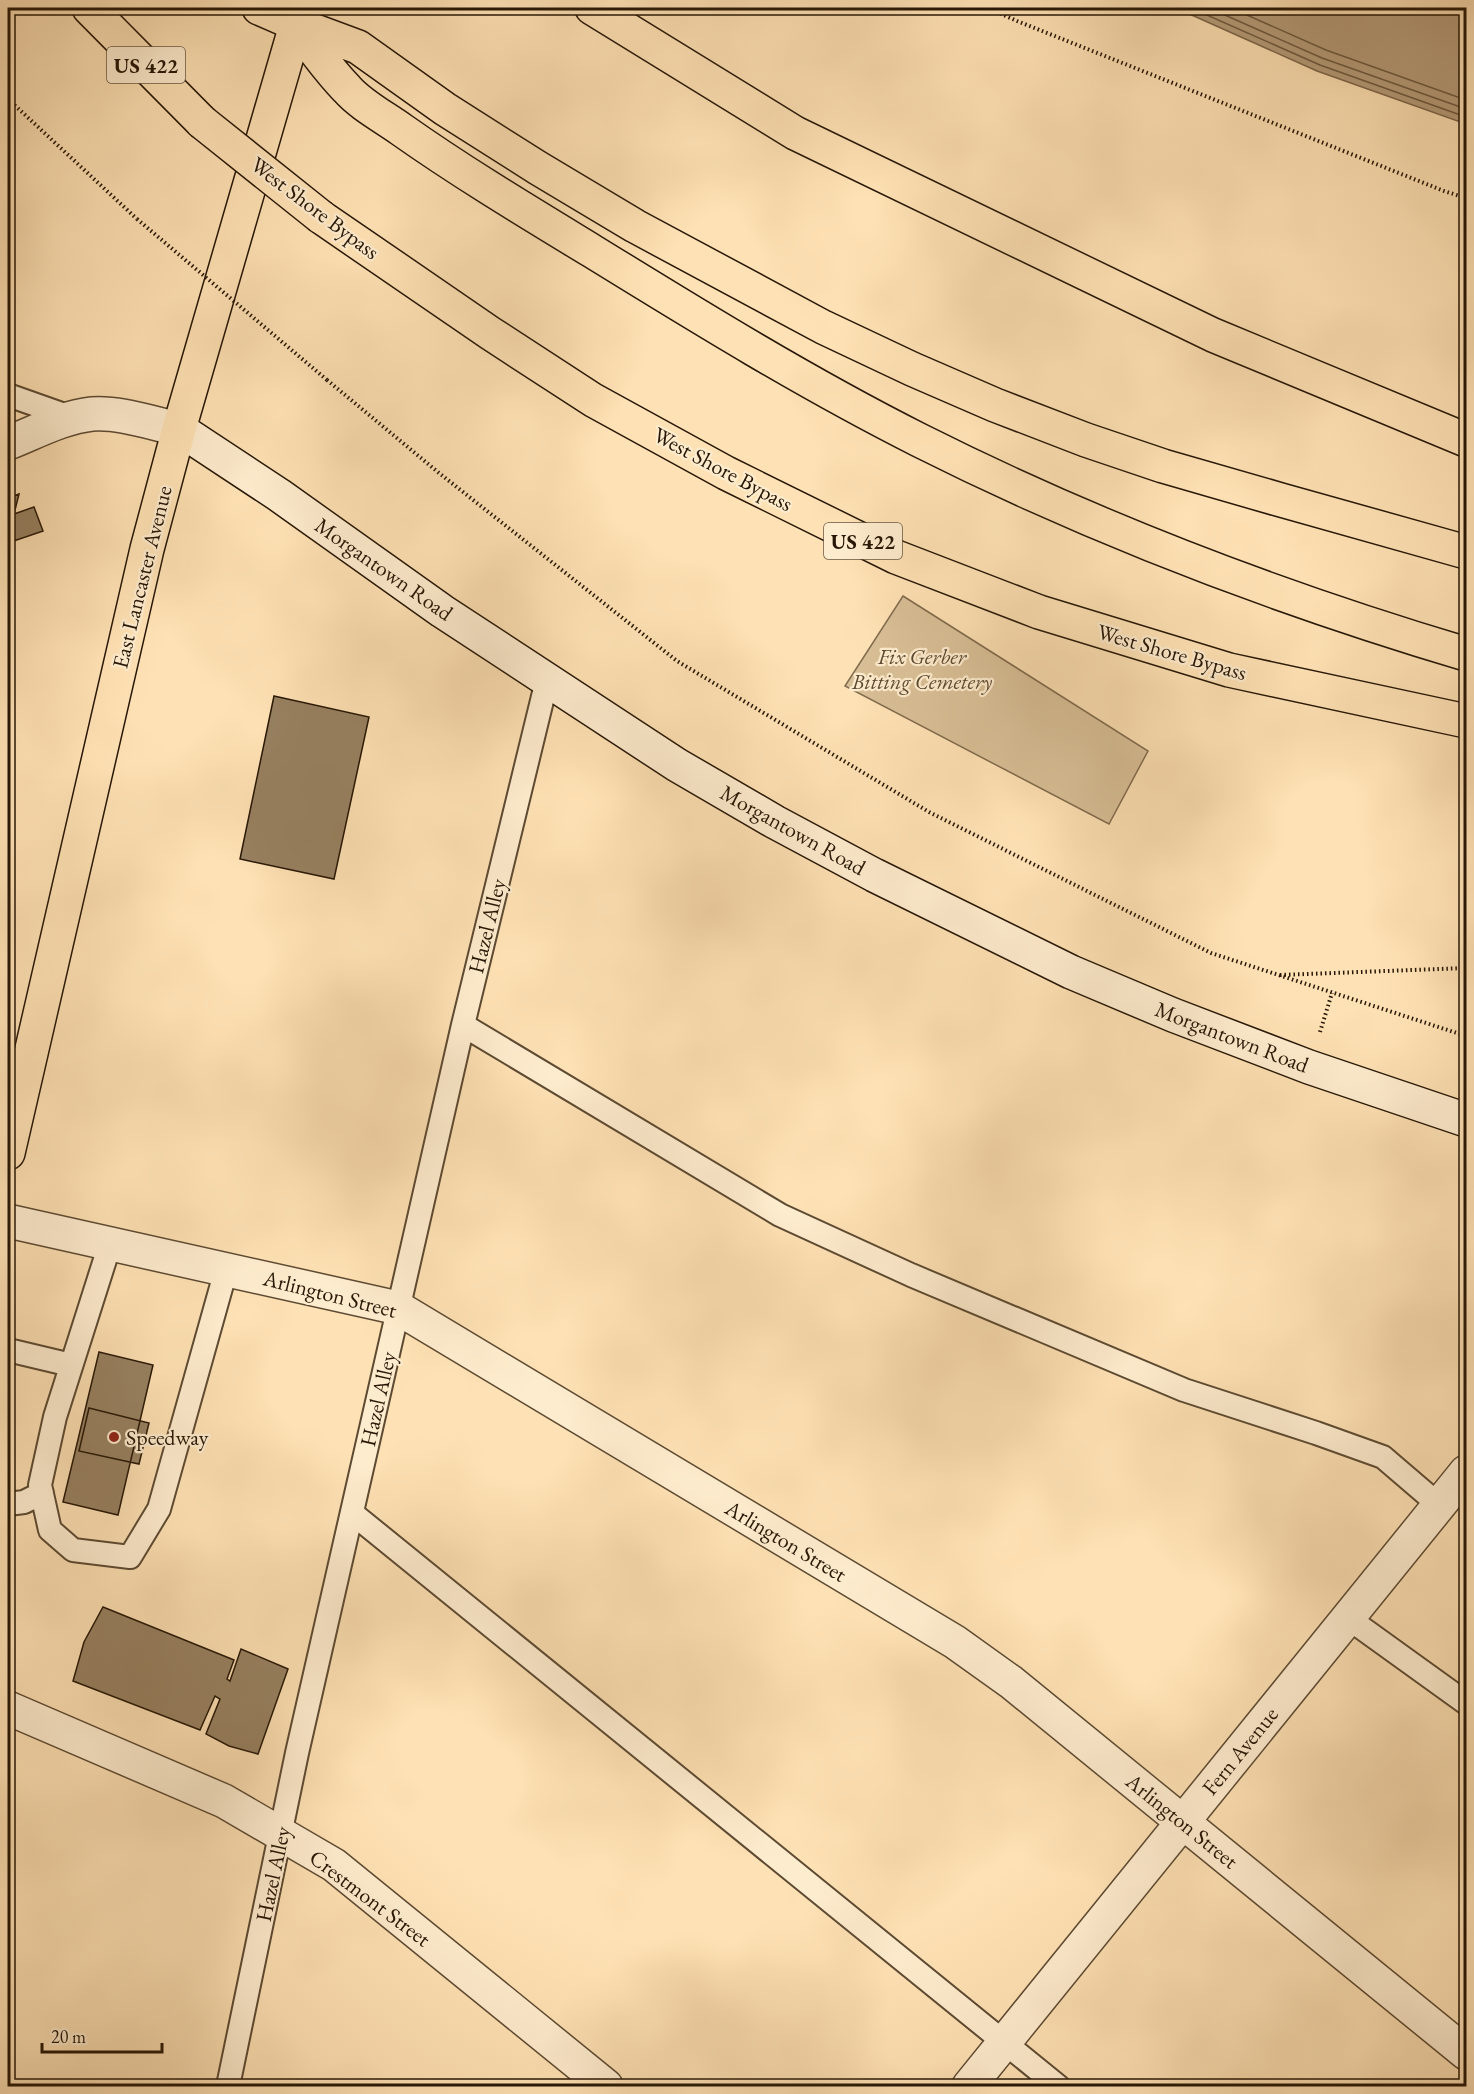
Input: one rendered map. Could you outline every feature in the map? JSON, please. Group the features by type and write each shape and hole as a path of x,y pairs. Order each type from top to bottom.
{"main road":[{"name":"West Shore Bypass","path":"89,8 202,122 321,217 489,333 593,400 726,473 896,557 1039,612 1229,670 1467,721"},
{"path":"259,8 294,13 358,46 473,127 635,226 791,310 912,369 995,405 1163,466 1467,552"},
{"path":"592,8 795,133 1213,335 1467,440"},
{"path":"294,13 349,92 495,192 703,319 822,388 927,444 1101,525 1298,600 1467,654"},
{"name":"East Lancaster Avenue","path":"8,1153 147,549 294,13"}],"street":[{"path":"8,443 73,418 93,414 113,415 179,429"},
{"name":"Morgantown Road","path":"179,429 279,495 442,611 677,765 775,822 874,875 1071,972 1173,1015 1309,1067 1467,1120"},
{"name":"Arlington Street","path":"8,1221 398,1308 955,1642 1011,1682 1467,2053"},
{"name":"Fern Avenue","path":"969,2086 1467,1472"},
{"name":"Crestmont Street","path":"8,1708 224,1802 334,1865 606,2086"}],"lane":[{"path":"8,395 73,418"},
{"name":"Hazel Alley","path":"228,2086 297,1753 463,1025 547,680"},
{"path":"463,1025 780,1215 911,1275 1184,1390 1383,1457 1439,1505"},
{"path":"110,1244 55,1417 40,1485 50,1530 73,1550 130,1557 159,1509 226,1270"},
{"path":"8,1350 71,1365"},
{"path":"8,1504 24,1502 42,1493"},
{"path":"352,1514 1059,2086"},
{"path":"1348,1618 1467,1703"}],"path":[{"path":"988,8 1444,191 1467,198"},
{"path":"8,99 137,219 327,380 439,473 677,661 930,812 1211,953 1467,1036"},
{"path":"1276,975 1467,968"}],"green space":[{"name":"Fix Gerber Bitting Cemetery","path":"903,596 1148,751 1109,824 845,686"}],"water":[{"path":"1176,8 1466,8 1466,124 1317,71"}],"building":[{"path":"19,494 14,514 34,507 43,531 8,543 8,498"},
{"path":"274,696 369,717 334,879 240,859"},
{"name":"Speedway","path":"99,1352 153,1365 118,1515 63,1502"},
{"name":"Speedway","path":"89,1408 149,1423 139,1464 79,1451"},
{"path":"103,1607 234,1660 227,1679 230,1681 241,1649 288,1669 258,1754 229,1746 206,1734 220,1699 215,1696 200,1730 73,1681 84,1642"}],"place":[{"name":"Speedway","path":"114,1437"}]}
